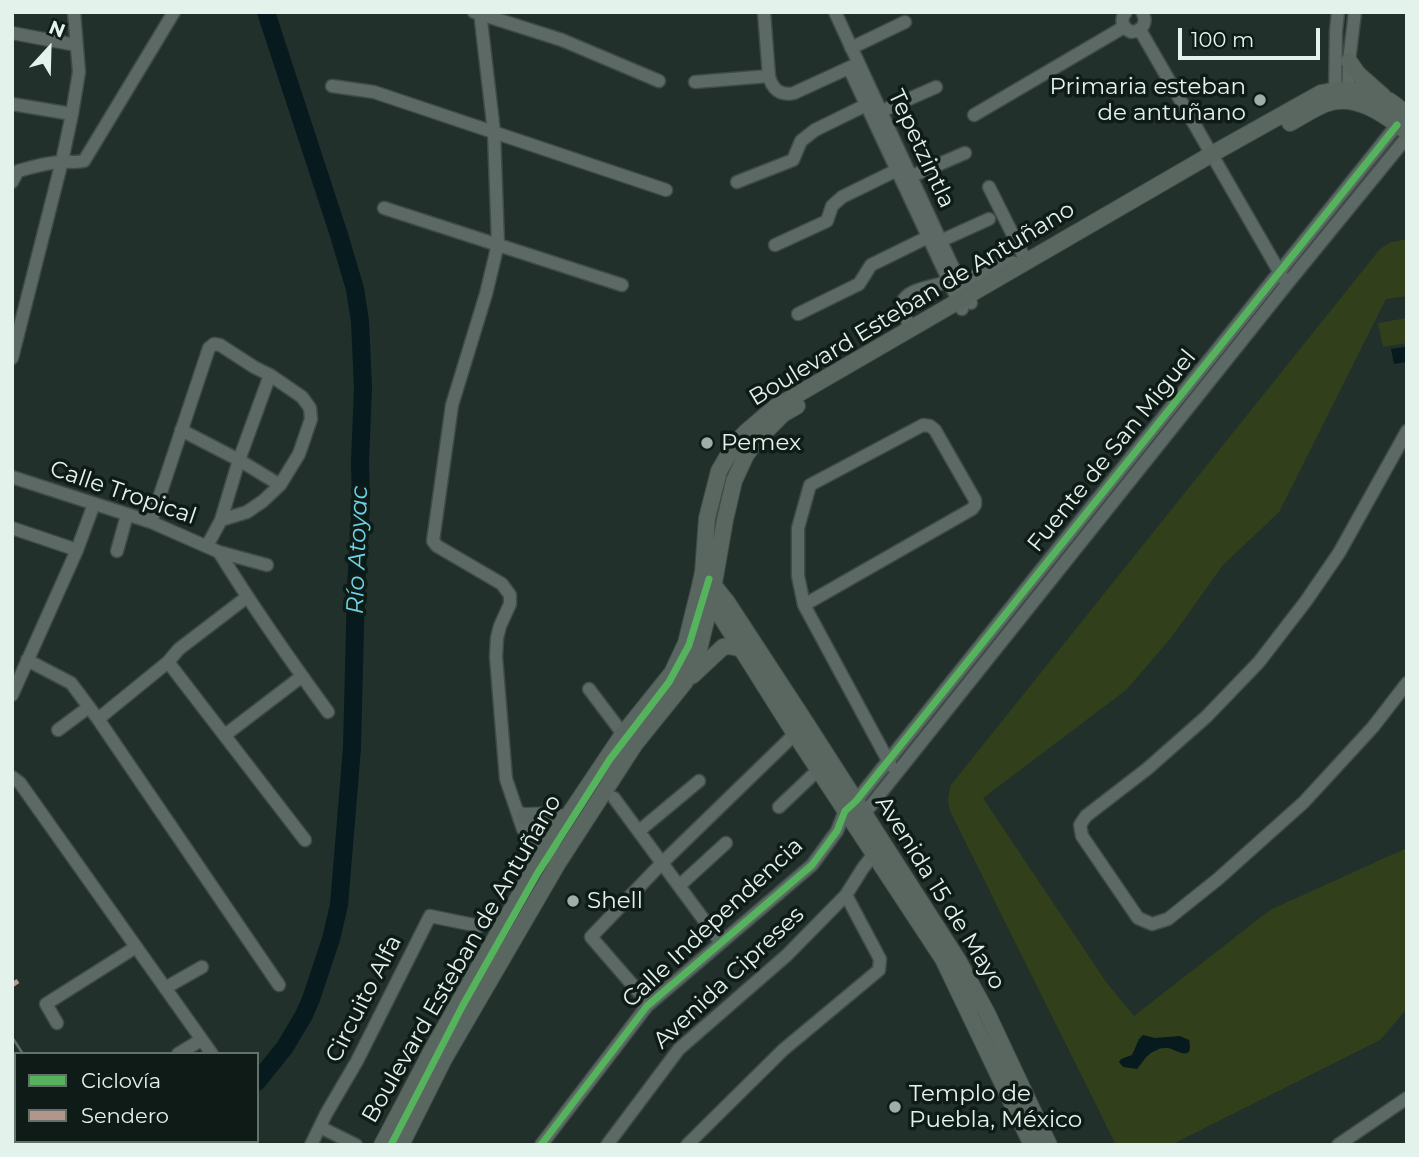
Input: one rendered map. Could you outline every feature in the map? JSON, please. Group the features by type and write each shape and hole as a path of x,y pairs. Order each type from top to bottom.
{"main road":[{"path":"1349,61 1358,74 1387,100 1404,127"},
{"name":"Boulevard Esteban de Antuñano","path":"382,1145 432,1050 546,848 623,734 671,673 707,586 734,481 756,441 783,414 962,296 1215,157 1321,93 1342,96"},
{"path":"1342,96 1387,100"},
{"path":"1342,96 1379,112 1404,127"},
{"name":"Boulevard Esteban de Antuñano","path":"401,1145 444,1059 560,860 635,744 685,682 698,654 707,586 708,518 719,471 734,445 774,408 911,329 962,296 1215,157"},
{"name":"Avenida 15 de Mayo","path":"707,586 742,649 855,812 943,959 1032,1145"},
{"name":"Avenida 15 de Mayo","path":"707,586 727,602 800,729 818,770 855,812"},
{"path":"685,682 723,648 730,646 742,649"},
{"path":"520,811 565,819"},
{"name":"Avenida 15 de Mayo","path":"879,850 958,960 987,1013 1048,1145"}],"street":[{"path":"12,358 72,114 79,72 74,12"},
{"path":"12,182 18,171 35,166 62,161 84,161 174,12"},
{"path":"764,12 769,76 771,85 778,92 793,93 853,66"},
{"name":"Tepetzintla","path":"835,12 851,48 853,66 873,111 962,296"},
{"path":"1126,12 1122,21 1124,27 1131,32 1140,30 1144,25 1143,13"},
{"path":"1338,12 1336,31 1342,96"},
{"path":"1342,96 1355,12"},
{"path":"560,860 546,848 520,811 506,779 496,638 510,604 510,595 502,584 437,546 433,541 452,405 486,294 498,244 494,132 478,13 562,40 659,81"},
{"path":"851,48 905,22"},
{"path":"974,115 1124,27"},
{"path":"1140,30 1287,284"},
{"path":"12,33 76,45"},
{"path":"695,82 769,76"},
{"path":"332,86 374,92 666,190"},
{"path":"737,182 793,160 802,141 814,130 936,87"},
{"path":"12,104 72,114"},
{"name":"Fuente de San Miguel","path":"855,812 889,759 1280,272 1404,127"},
{"name":"Fuente de San Miguel","path":"855,812 894,775 1287,284 1404,127"},
{"path":"775,245 827,221 832,206 842,197 965,153"},
{"path":"989,187 1023,263"},
{"path":"384,208 622,285"},
{"path":"798,314 859,284 871,265 989,219"},
{"path":"911,329 902,309 904,298 909,293 914,291 962,296"},
{"path":"151,522 209,348 214,344 270,375 302,397 310,408 311,419 299,454 280,485 247,512 221,520"},
{"path":"270,375 239,460 213,549 328,712"},
{"path":"804,605 975,505 975,500 935,430 930,426 923,425 810,485 798,528 798,576 804,605 889,759 894,775"},
{"path":"181,430 280,485"},
{"path":"1407,431 1403,443 1339,553 1259,662 1196,726 1147,769 1086,816 1080,825 1082,836 1138,918 1152,924 1168,919 1218,879 1304,802 1373,727 1407,683"},
{"name":"Calle Tropical","path":"12,477 151,522 213,549 267,565"},
{"path":"12,695 77,550 93,504"},
{"path":"117,551 127,514"},
{"path":"12,528 77,550"},
{"path":"98,719 168,662 179,649 247,597"},
{"path":"27,660 71,683 279,985"},
{"path":"168,662 305,840"},
{"path":"225,735 302,677"},
{"path":"589,690 623,734"},
{"path":"58,730 89,707"},
{"path":"643,997 592,937 662,863 800,729"},
{"path":"779,807 818,770"},
{"path":"12,777 20,783 210,1052"},
{"path":"639,831 699,781"},
{"path":"614,798 721,943"},
{"name":"Calle Independencia","path":"541,1145 648,1006 811,865 855,812"},
{"path":"679,886 726,844"},
{"name":"Avenida Cipreses","path":"607,1145 679,1049 787,955 846,895 863,868 879,850"},
{"path":"687,1145 783,1050 879,970 880,959 846,895"},
{"name":"Circuito Alfa","path":"316,1143 320,1127 357,1061 430,916 479,926"},
{"path":"57,1023 46,1004 136,947"},
{"path":"165,988 202,967"},
{"path":"181,1052 201,1040"},
{"path":"1338,1145 1407,1098"},
{"path":"320,1127 356,1145"}],"green space":[{"path":"1407,239 1407,296 1386,299 1279,512 1223,565 1170,639 1126,690 983,798 1106,982 1134,1016 1270,910 1407,848 1407,1009 1380,1040 1171,1145 1116,1145 951,813 948,801 951,785 1380,249 1389,243"},
{"path":"1407,318 1407,343 1383,347 1378,323"}],"shaded area":[{"path":"1405,347 1407,362 1394,364 1391,349"},
{"path":"1143,1035 1155,1038 1180,1036 1189,1040 1189,1051 1184,1053 1161,1048 1148,1055 1137,1069 1123,1067 1119,1062 1132,1055"}],"waterway":[{"name":"Río Atoyac","path":"259,1080 285,1047 304,1015 331,939 339,905 352,748 363,387 360,321 355,289 266,12"}],"railway":[{"path":"12,1037 22,1052"}],"marked path":[{"path":"12,985 18,981"}],"cycle path":[{"path":"541,1145 647,1006 812,865 837,831 845,811 856,801 1397,125"},
{"path":"391,1145 463,1005 537,874 610,759 669,682 689,645 709,579"}],"place":[{"name":"Primaria esteban de antuñano","path":"1260,100"},
{"name":"Pemex","path":"707,443"},
{"name":"Shell","path":"573,901"},
{"name":"Templo de Puebla, México","path":"895,1107"}]}
